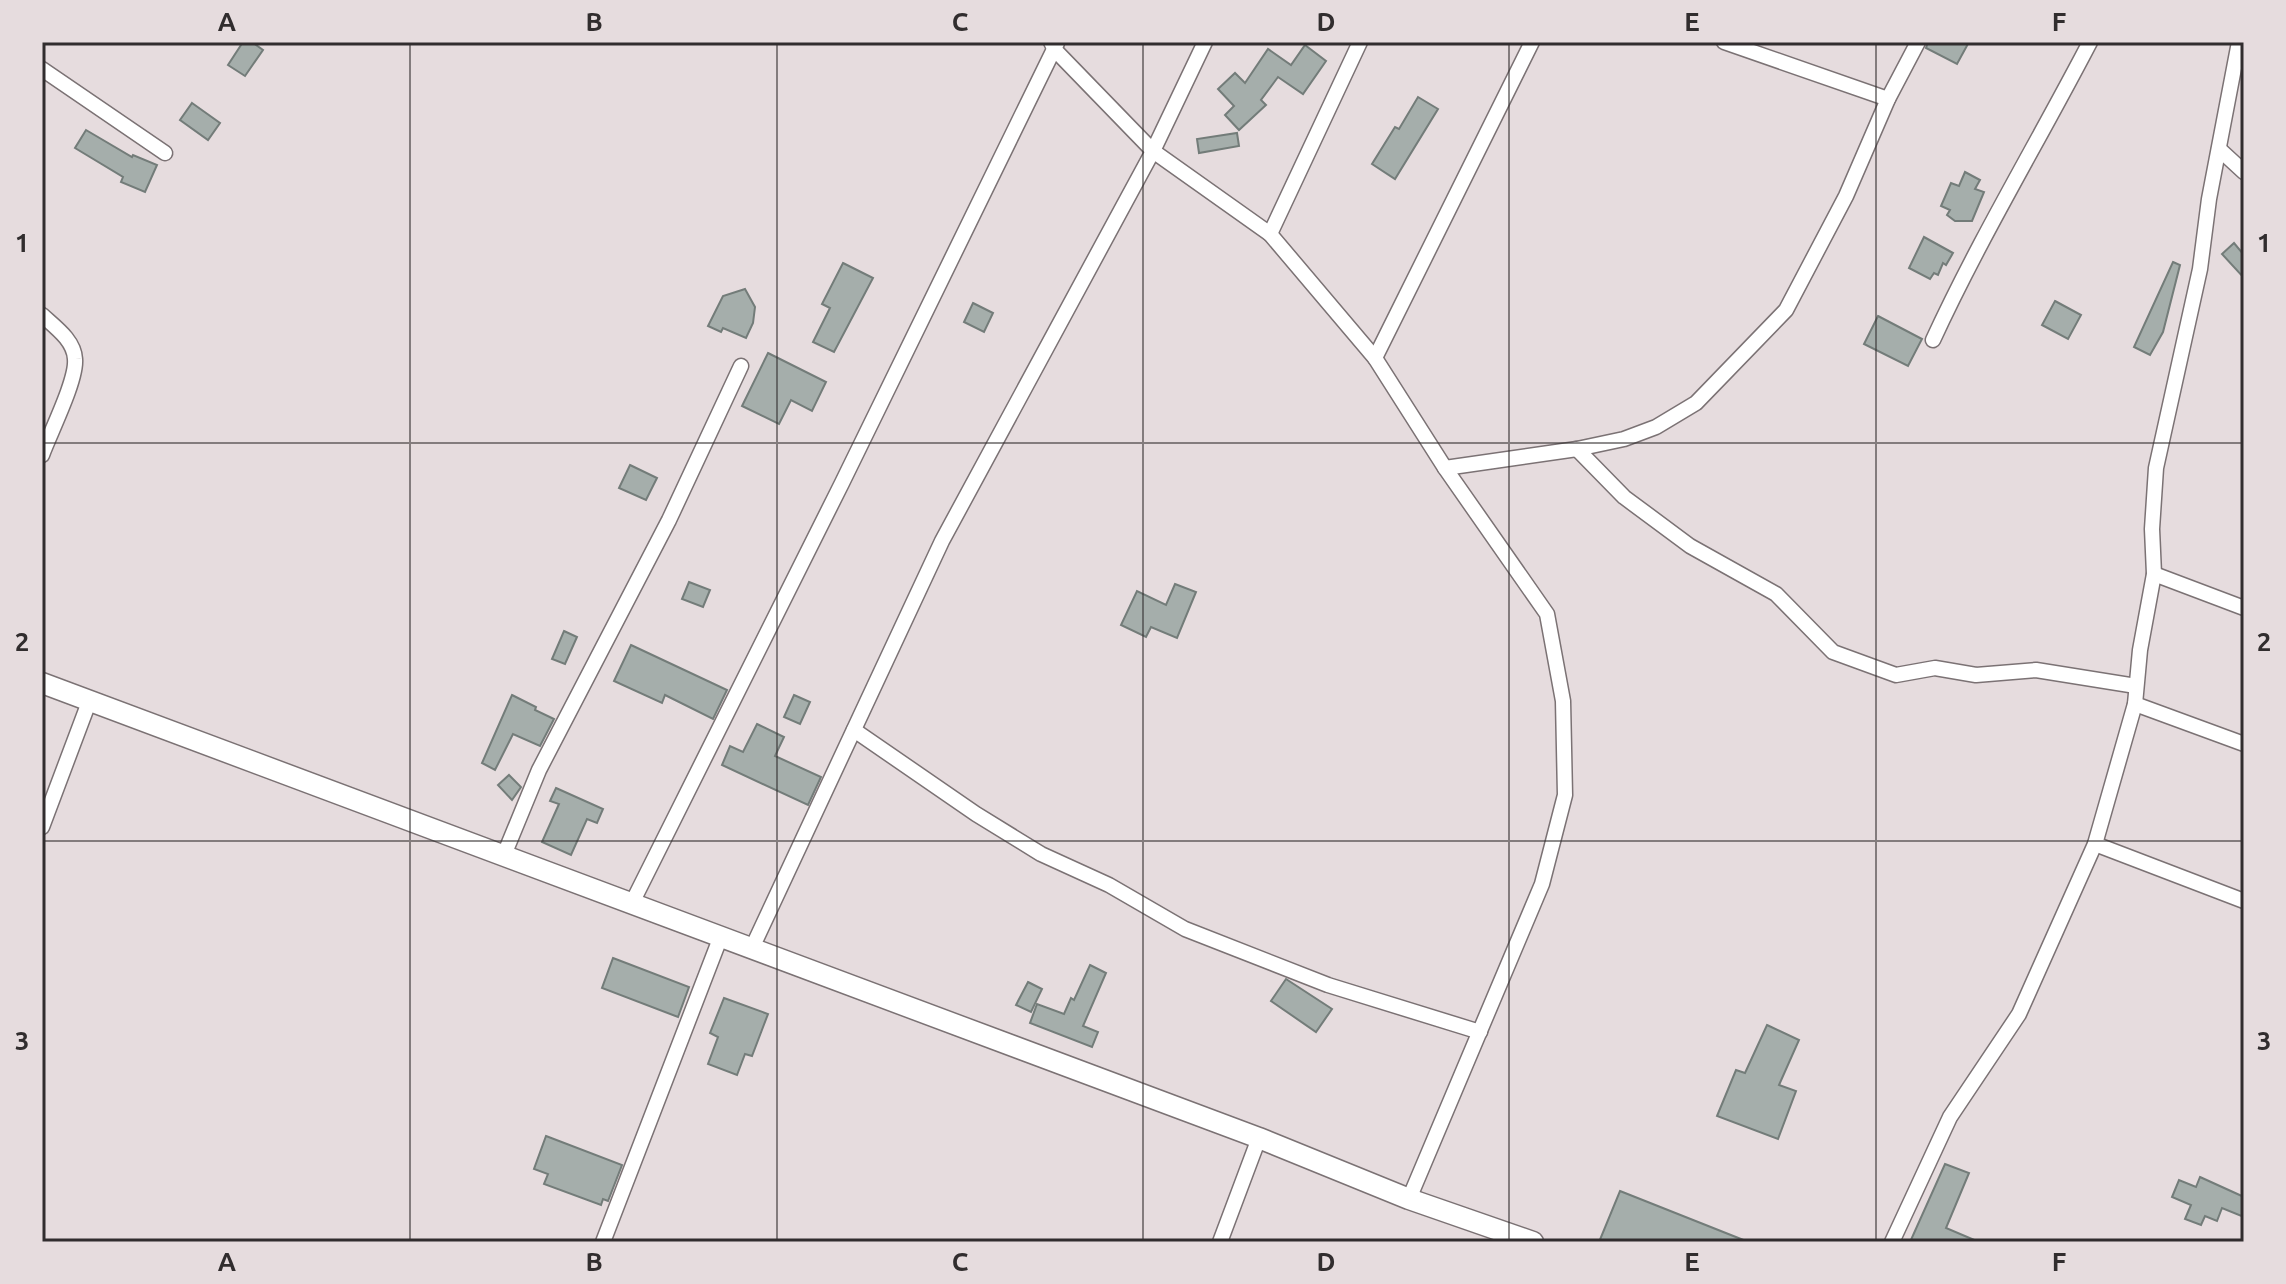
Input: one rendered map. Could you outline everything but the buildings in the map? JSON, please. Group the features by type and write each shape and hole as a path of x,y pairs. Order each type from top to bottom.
{"street":[{"path":"752,948 942,541 1153,151 1205,42"},
{"path":"1270,234 1360,42"},
{"path":"1375,358 1532,42"},
{"path":"1724,42 1888,99"},
{"path":"1445,468 1624,439 1656,427 1696,403 1786,310 1846,196 1888,99 1918,42"},
{"path":"1933,340 1967,267 2090,42"},
{"path":"1892,1242 1950,1117 2019,1014 2095,844 2135,704 2154,574 2152,529 2156,468 2200,269 2239,42"},
{"path":"632,903 1054,45 1153,151 1270,234 1375,358 1445,468 1547,614 1563,701 1565,795 1542,884 1409,1199"},
{"path":"42,69 165,153"},
{"path":"2219,149 2244,172"},
{"path":"42,315 67,338 75,358 72,377 42,455"},
{"path":"504,855 539,770 669,520 741,366"},
{"path":"1577,449 1624,497 1690,546 1776,594 1833,652 1896,675 1935,668 1980,675 2036,670 2136,686"},
{"path":"2154,574 2244,608"},
{"path":"42,683 1259,1138 1409,1199 1533,1242"},
{"path":"42,827 89,702"},
{"path":"2135,704 2244,744"},
{"path":"854,730 976,814 1041,854 1109,885 1185,929 1328,985 1480,1032"},
{"path":"2095,844 2244,901"},
{"path":"603,1242 721,936"},
{"path":"1220,1242 1259,1138"}]}
